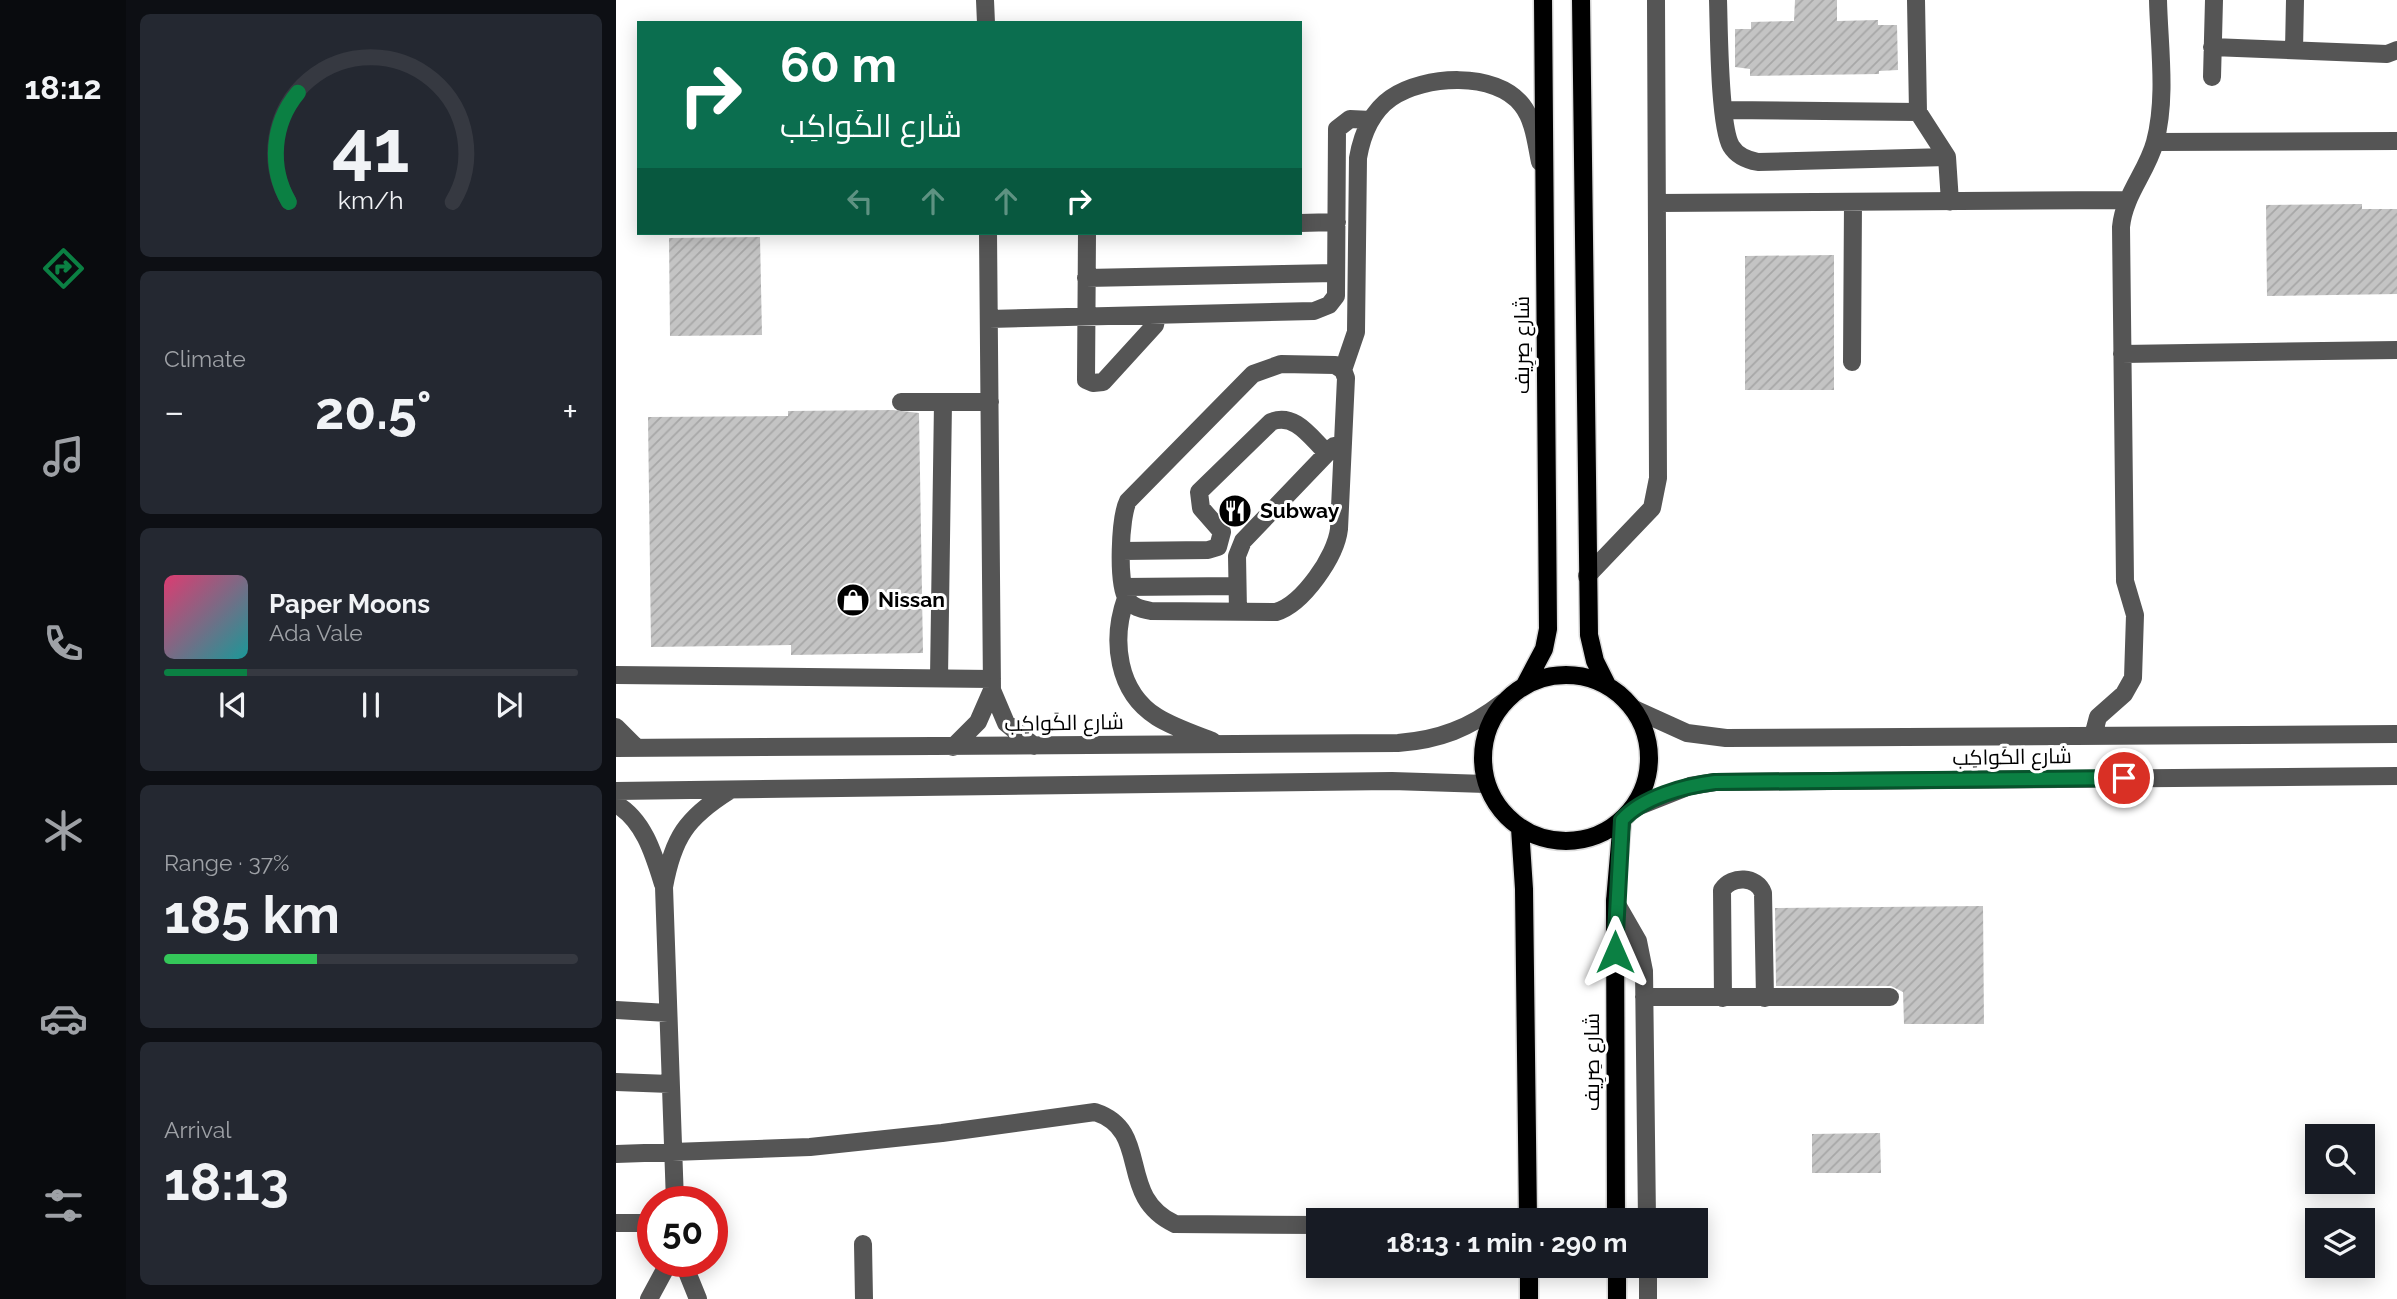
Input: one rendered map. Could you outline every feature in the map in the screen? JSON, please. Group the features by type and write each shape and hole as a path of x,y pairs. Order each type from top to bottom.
{"main road":[{"name":"شارع صِرِيف","path":"1525,685 1544,649 1548,629 1543,0"},
{"path":"1581,0 1587,576 1591,649 1606,685"},
{"path":"1566,675 1591,678 1606,685 1634,709 1648,742 1649,759 1642,793 1627,814 1594,836 1561,841 1539,837 1520,828 1505,816 1486,784 1482,763 1483,741 1490,721 1503,703 1525,685 1541,678 1566,675"},
{"name":"شارع صِرِيف","path":"1616,1208 1615,901 1627,814"},
{"path":"1520,828 1524,889 1528,1208"},
{"path":"1529,1278 1529,1299"},
{"path":"1617,1278 1617,1299"}],"street":[{"path":"985,0 986,21"},
{"path":"1587,576 1652,508 1658,478 1656,0"},
{"path":"1718,0 1724,110 1731,145 1745,160 1758,162 1947,157"},
{"path":"1916,0 1917,111 1947,157 1950,202"},
{"path":"2093,736 2098,717 2124,694 2133,678 2134,669 2135,615 2125,582 2121,227 2126,200 2155,142 2160,110 2158,0"},
{"path":"2211,77 2214,0"},
{"path":"2294,50 2295,0"},
{"path":"2212,47 2387,54 2397,50"},
{"path":"1124,593 1134,606 1151,611 1276,612 1289,607 1333,553 1339,529 1346,378 1343,370 1356,332 1358,158 1371,120 1389,99 1419,86 1456,81 1493,85 1515,97 1529,115 1544,179"},
{"path":"1724,110 1917,111"},
{"path":"989,319 1314,311 1329,305 1336,296 1337,129 1350,119 1371,120"},
{"path":"2155,142 2397,141"},
{"path":"1657,203 2126,200"},
{"path":"1852,362 1853,201"},
{"path":"1302,223 1337,222"},
{"path":"988,235 992,684 1006,723 1034,746"},
{"path":"1087,235 1086,380 1093,383 1103,382 1155,325 1157,315"},
{"path":"1086,278 1336,273"},
{"path":"2122,354 2397,350"},
{"path":"1219,744 1159,719 1133,694 1120,661 1124,593 1122,519 1128,500 1253,374 1281,364 1331,365 1343,370"},
{"path":"901,402 990,402"},
{"path":"939,678 943,402"},
{"path":"1122,551 1208,550 1218,547 1222,532 1201,508 1199,492 1271,422 1281,419 1294,422 1327,453"},
{"path":"1238,611 1237,556 1242,541 1344,436"},
{"path":"1124,593 1237,586"},
{"path":"616,675 939,678 992,684"},
{"path":"953,747 978,722 992,684"},
{"name":"شارع الكَواكِب","path":"616,748 1420,741 1464,728 1503,703"},
{"name":"شارع الكَواكِب","path":"1634,709 1669,728 1706,737 2397,734"},
{"path":"616,727 637,748"},
{"name":"شارع الكَواكِب","path":"1627,814 1690,786 1715,782 2397,776"},
{"path":"616,791 1391,781 1486,784"},
{"path":"674,1186 664,887 669,858 682,830 702,807 729,791"},
{"path":"616,804 642,829 655,857 664,887"},
{"path":"1723,998 1722,890 1732,881 1753,880 1760,885 1763,893 1765,998"},
{"path":"1615,901 1638,941 1644,971 1647,1208"},
{"path":"1644,997 1890,997"},
{"path":"616,1010 668,1013"},
{"path":"616,1082 670,1084"},
{"path":"616,1154 673,1154 823,1146 1095,1112 1109,1117 1120,1126 1127,1139 1146,1203 1158,1216 1175,1224 1306,1225"},
{"path":"616,1223 637,1223"},
{"path":"863,1244 864,1299"},
{"path":"649,1299 661,1277"},
{"path":"690,1277 698,1299"},
{"path":"1648,1278 1648,1299"}],"building":[{"path":"1795,0 1837,0 1837,21 1878,20 1878,25 1897,25 1898,70 1879,71 1879,74 1750,76 1750,69 1735,67 1735,29 1751,29 1751,22 1794,21"},
{"path":"2362,204 2362,209 2397,209 2397,294 2267,296 2266,205"},
{"path":"760,237 762,335 670,336 669,238"},
{"path":"1834,255 1834,390 1745,390 1745,256"},
{"path":"893,410 919,413 923,653 791,655 791,645 651,647 648,417 788,416 788,411"},
{"path":"1983,906 1984,1024 1904,1024 1903,992 1891,986 1776,986 1775,908"},
{"path":"1880,1133 1881,1173 1812,1173 1812,1134"}],"place":[{"name":"Subway","path":"1235,511"},
{"name":"Nissan","path":"853,600"}],"route":[{"path":"1615,952 1615,901 1622,820 1632,808 1690,786 1715,782 2124,778"}]}
